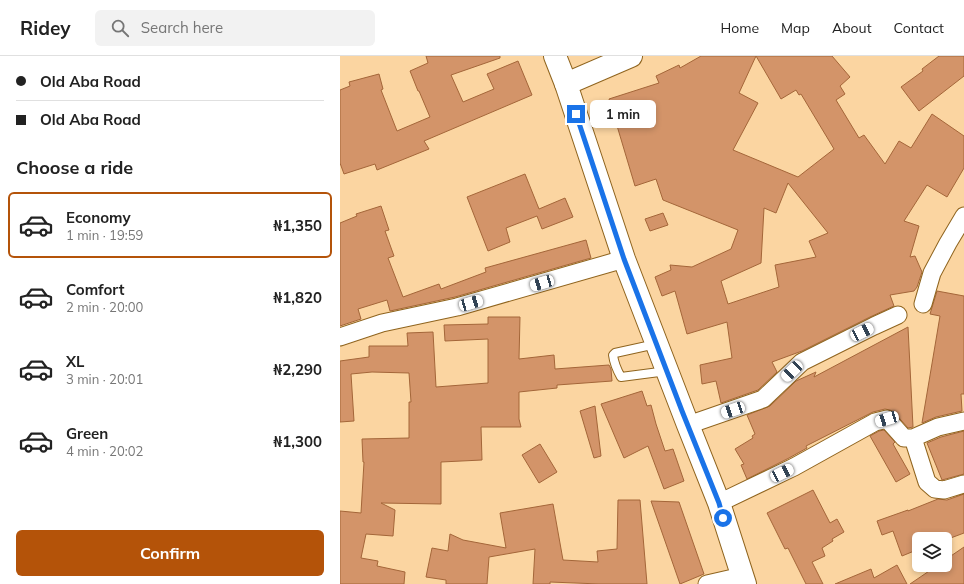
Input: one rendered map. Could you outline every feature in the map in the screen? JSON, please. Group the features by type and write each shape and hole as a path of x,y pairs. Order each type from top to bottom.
{"main road":[{"path":"555,56 566,84 624,259 719,503 744,580"},
{"path":"566,84 631,56"}],"street":[{"path":"923,304 932,273 964,216"},
{"path":"340,337 382,323 457,307 624,259"},
{"path":"688,425 763,399 802,362 898,315"},
{"path":"719,503 794,467 876,422 887,419 904,438 913,438 938,427 964,420"},
{"path":"913,438 927,482 935,489 944,490 964,484"},
{"path":"707,584 744,580"}],"lane":[{"path":"656,344 615,353 613,355 613,360 617,370 621,377 667,371"}],"building":[{"path":"426,56 500,56 500,58 451,75 463,102 494,89 487,74 518,61 532,95 424,141 429,149 377,170 375,164 344,174 340,163 340,90 350,86 349,82 379,74 383,89 381,90 397,131 430,117 410,71 428,63"},
{"path":"701,56 756,56 832,56 850,77 840,86 845,94 836,100 859,138 864,135 885,164 899,141 911,148 932,114 964,136 964,168 947,197 927,185 904,221 919,226 910,257 915,256 922,272 917,287 914,291 890,295 894,306 802,351 772,362 777,372 758,390 721,403 716,381 702,384 700,365 732,358 727,322 687,334 675,291 662,296 655,277 671,270 670,265 692,267 731,249 738,230 663,200 656,179 635,186 609,99 659,83 656,76 679,65 680,68","holes":["756,56 781,99 796,90 799,95 801,94 834,149 798,177 733,150 758,103 739,93","788,183 828,233 809,241 816,257 775,265 779,287 728,304 721,281 761,263 764,208 776,213"]},
{"path":"939,56 964,56 964,76 919,111 901,87 923,71 922,69"},
{"path":"525,174 539,209 565,198 573,217 542,229 537,216 506,228 510,242 488,251 467,197"},
{"path":"381,206 389,230 385,231 394,256 388,258 403,297 439,284 441,289 486,272 485,268 586,240 591,258 455,297 390,311 387,300 358,309 361,319 340,326 340,223 357,216 356,214"},
{"path":"663,213 668,225 650,231 645,219"},
{"path":"937,291 964,296 964,394 961,394 962,411 936,417 922,423 940,316 930,314"},
{"path":"488,317 520,317 519,359 554,355 555,369 609,365 611,369 612,381 557,385 557,388 519,392 519,419 521,427 481,427 482,460 441,462 441,504 381,503 395,510 393,536 366,534 361,558 378,561 377,566 405,572 404,584 340,584 340,511 361,513 364,462 362,439 409,438 409,402 411,402 409,373 372,372 351,374 354,421 340,422 340,361 369,357 369,346 408,346 407,333 433,332 436,387 488,383 488,339 445,341 444,325 488,324"},
{"path":"908,327 913,427 908,428 894,412 890,410 885,409 873,412 806,446 807,448 747,479 741,465 744,464 735,449 753,438 752,436 755,434 747,415 770,406 796,381 816,372 814,377"},
{"path":"642,391 647,406 651,405 665,451 673,449 684,481 664,489 648,446 624,458 601,404"},
{"path":"595,406 601,456 594,458 580,411"},
{"path":"884,430 895,442 893,444 910,474 896,482 870,436"},
{"path":"964,431 964,474 942,480 927,443 941,437"},
{"path":"540,444 557,472 539,483 522,455"},
{"path":"813,490 830,523 837,519 844,532 832,539 833,541 822,548 825,556 812,562 823,584 806,584 788,548 785,549 767,513"},
{"path":"964,494 964,533 952,538 952,532 912,532 912,552 902,556 893,531 882,535 877,521 938,499 947,500"},
{"path":"618,500 640,500 647,584 550,582 550,584 533,584 535,549 489,557 487,584 446,584 446,580 426,577 432,548 448,551 450,534 463,540 506,548 500,513 553,504 563,560 598,562 597,551 617,549"},
{"path":"651,501 679,502 704,574 680,584"},
{"path":"964,547 964,584 910,584 928,572 952,572 952,555"},
{"path":"897,565 907,584 835,584 871,569 874,578"}],"route":[{"path":"576,114 624,259 719,503 723,518"}]}
